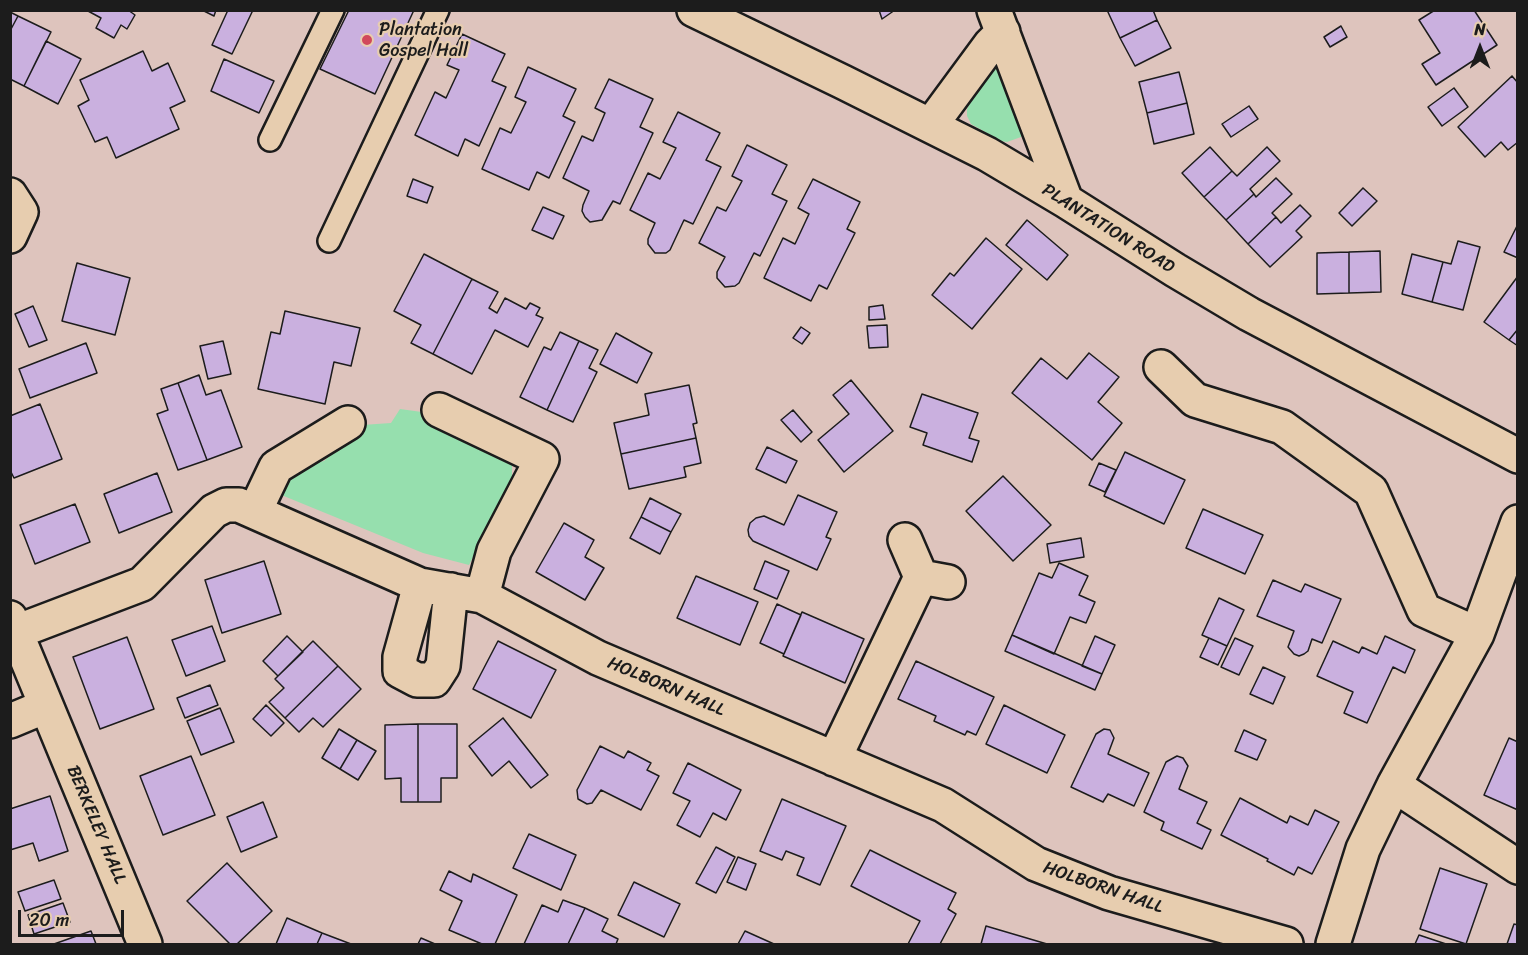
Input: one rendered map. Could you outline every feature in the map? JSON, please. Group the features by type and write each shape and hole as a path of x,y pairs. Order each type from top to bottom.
{"street":[{"name":"PLANTATION ROAD","path":"694,10 987,154 1249,314 1518,456"},
{"path":"931,125 990,45 998,21"},
{"path":"998,21 1066,201"},
{"path":"1161,367 1195,399 1282,428 1371,491 1424,610 1477,634"},
{"path":"420,585 400,657 400,671 417,680 434,680 443,666 467,593 494,551 542,459 439,410"},
{"path":"255,511 276,467 348,423"},
{"name":"HOLBORN HALL","path":"13,625 142,584 214,511 226,506 239,506 255,511 420,585 467,593 598,658 943,805 1036,864 1109,893 1286,945"},
{"path":"1334,945 1363,849 1394,785 1477,634 1518,522"},
{"path":"834,759 934,580 905,540"},
{"name":"BERKELEY HALL","path":"13,625 145,945"},
{"path":"10,721 46,706"},
{"path":"1394,785 1518,867"}],"lane":[{"path":"270,140 333,10"},
{"path":"329,241 438,10"}],"green space":[{"path":"998,64 1023,132 1021,137 1007,142 971,124 967,116 967,109 978,85"},
{"path":"400,409 429,413 506,454 512,464 512,480 469,565 423,553 274,492 283,478 308,464 324,461 362,425 391,423"}],"building":[{"path":"128,10 135,15 127,29 121,25 114,38 96,28 101,18 88,11"},
{"path":"202,10 216,10 214,16"},
{"path":"228,10 253,10 232,54 212,45"},
{"name":"Plantation Gospel Hall","path":"349,10 414,10 375,94 320,69"},
{"path":"879,10 895,10 882,19"},
{"path":"1107,10 1153,10 1157,20 1120,38"},
{"path":"1435,10 1474,10 1497,45 1436,85 1422,64 1440,53 1419,20"},
{"path":"10,12 18,16 10,31"},
{"path":"18,16 51,32 24,86 10,79 10,31"},
{"path":"1157,20 1171,48 1135,66 1120,38"},
{"path":"1341,26 1347,37 1330,47 1324,37"},
{"path":"462,34 505,54 492,81 506,87 479,146 465,139 458,156 415,135 435,92 446,98 459,70 447,65"},
{"path":"46,41 81,59 58,104 24,86"},
{"path":"143,51 152,71 168,63 185,101 170,108 179,129 116,158 107,137 95,142 78,106 89,100 80,80"},
{"path":"224,59 274,81 259,113 211,91"},
{"path":"528,67 576,89 563,116 575,122 549,178 537,172 529,190 482,169 500,128 511,133 526,102 515,97"},
{"path":"1179,72 1187,103 1147,113 1139,82"},
{"path":"1512,76 1518,83 1518,142 1508,150 1501,142 1485,157 1458,127"},
{"path":"609,79 653,99 640,127 653,133 620,204 613,201 602,220 590,222 582,211 589,191 563,178 582,136 593,141 605,113 595,108"},
{"path":"1454,88 1468,107 1442,126 1428,107"},
{"path":"1187,103 1194,134 1154,144 1147,113"},
{"path":"1249,106 1258,119 1231,137 1222,124"},
{"path":"678,112 720,133 706,160 721,167 693,224 684,220 670,250 666,253 655,253 648,244 648,239 655,223 630,210 648,173 660,179 676,148 663,142"},
{"path":"747,145 787,165 772,194 787,201 760,256 754,253 739,283 725,287 717,278 717,272 725,257 699,243 717,207 726,211 742,181 732,176"},
{"path":"1210,147 1232,171 1204,197 1182,173"},
{"path":"1267,147 1280,161 1250,189 1254,194 1226,220 1204,197 1232,171 1237,176"},
{"path":"1276,178 1292,194 1272,213 1276,217 1248,244 1226,220 1254,194 1256,197"},
{"path":"413,179 433,187 427,203 407,196"},
{"path":"813,179 860,202 847,229 855,233 827,289 819,285 811,301 764,278 783,238 795,244 809,214 798,208"},
{"path":"1363,188 1377,201 1352,226 1339,213"},
{"path":"1300,205 1311,216 1296,231 1302,237 1270,267 1248,244 1276,217 1281,223"},
{"path":"543,207 564,216 553,239 532,230"},
{"path":"1027,220 1068,255 1047,280 1006,245"},
{"path":"1518,224 1518,258 1504,252"},
{"path":"986,238 1022,269 972,329 932,295 950,273 954,276"},
{"path":"1458,241 1480,247 1463,310 1432,302 1443,262 1451,264"},
{"path":"1380,251 1381,292 1349,293 1349,252"},
{"path":"1349,252 1349,293 1317,294 1317,253"},
{"path":"424,254 472,279 433,354 411,343 421,325 394,311"},
{"path":"1412,254 1443,262 1432,302 1402,294"},
{"path":"77,263 130,278 115,335 62,321"},
{"path":"1518,276 1518,329 1509,340 1484,322"},
{"path":"472,279 498,292 489,308 497,313 505,298 526,309 530,303 540,308 536,315 543,318 528,347 495,330 472,374 433,354"},
{"path":"883,305 885,319 869,320 869,307"},
{"path":"33,306 47,340 29,347 15,314"},
{"path":"285,311 360,328 351,366 334,362 325,404 258,389 271,332 280,334"},
{"path":"887,325 888,347 869,348 867,326"},
{"path":"801,327 810,333 802,344 793,338"},
{"path":"1518,329 1518,346 1509,340"},
{"path":"560,332 579,341 547,410 520,397 544,347 551,350"},
{"path":"616,333 652,353 637,383 600,364"},
{"path":"223,341 231,374 208,379 200,346"},
{"path":"579,341 598,350 589,368 597,372 573,422 547,410"},
{"path":"86,343 97,373 30,398 19,369"},
{"path":"1089,353 1119,377 1098,402 1122,423 1092,460 1012,393 1041,358 1067,379"},
{"path":"199,375 206,395 221,390 242,447 207,460 178,383"},
{"path":"851,380 893,431 844,472 818,440 849,414 833,395"},
{"path":"178,383 207,460 178,470 157,414 168,410 161,389"},
{"path":"689,385 697,423 693,424 696,438 621,454 614,423 649,415 645,394"},
{"path":"922,394 978,413 969,438 979,441 972,462 923,445 927,433 910,427"},
{"path":"40,404 62,459 14,478 10,470 10,416"},
{"path":"793,410 812,432 801,442 781,420"},
{"path":"696,438 701,463 684,467 686,477 629,489 621,454"},
{"path":"767,447 797,461 786,483 756,469"},
{"path":"1125,452 1185,480 1164,524 1104,496"},
{"path":"1099,463 1116,470 1105,492 1089,485"},
{"path":"157,473 172,512 119,533 104,494"},
{"path":"1003,476 1051,525 1013,561 966,511"},
{"path":"798,495 837,512 826,537 831,539 817,570 753,541 749,536 750,523 756,518 764,516 784,525"},
{"path":"650,498 681,514 671,532 641,517"},
{"path":"75,504 90,542 35,564 20,525"},
{"path":"1203,509 1263,535 1245,574 1186,548"},
{"path":"641,517 671,532 660,554 630,538"},
{"path":"564,523 594,540 585,557 604,568 585,600 536,572"},
{"path":"1081,538 1084,557 1050,563 1047,544"},
{"path":"264,561 281,614 222,633 205,580"},
{"path":"765,561 789,571 777,599 754,589"},
{"path":"1059,563 1088,576 1079,595 1095,602 1086,623 1070,617 1054,654 1012,635 1039,573 1052,578"},
{"path":"696,576 758,602 740,645 677,618"},
{"path":"1273,580 1301,592 1305,584 1341,599 1322,643 1312,639 1308,651 1299,656 1288,647 1294,631 1257,616"},
{"path":"1219,598 1244,610 1227,646 1202,635"},
{"path":"777,604 801,615 784,654 760,643"},
{"path":"802,612 864,639 845,683 783,656"},
{"path":"212,626 225,661 186,676 172,640"},
{"path":"1012,635 1102,674 1095,690 1005,651"},
{"path":"287,636 303,652 278,676 263,661"},
{"path":"1095,636 1115,645 1102,674 1082,666"},
{"path":"1385,636 1415,650 1405,673 1393,667 1367,723 1344,713 1353,692 1317,676 1333,641 1359,653 1362,647 1377,654"},
{"path":"127,637 154,709 100,729 73,657"},
{"path":"1209,638 1227,646 1218,665 1200,657"},
{"path":"1235,638 1253,646 1239,675 1221,667"},
{"path":"313,641 338,666 285,718 269,702 284,688 275,679"},
{"path":"498,641 556,670 531,718 473,689"},
{"path":"916,661 994,697 976,735 967,731 965,735 934,721 936,716 898,699"},
{"path":"338,666 361,689 323,727 313,718 299,732 285,718"},
{"path":"1263,667 1285,677 1273,704 1250,694"},
{"path":"210,685 218,705 185,718 177,698"},
{"path":"266,705 284,723 271,736 253,719"},
{"path":"1004,705 1065,735 1047,773 986,744"},
{"path":"220,708 234,742 201,755 187,721"},
{"path":"503,718 548,775 531,788 509,761 492,776 469,746"},
{"path":"418,724 457,724 457,778 441,778 441,802 418,802"},
{"path":"418,724 418,802 401,802 401,778 385,779 385,725"},
{"path":"339,729 357,740 340,769 322,758"},
{"path":"1104,729 1110,730 1114,738 1108,754 1149,773 1134,806 1108,794 1103,802 1071,787 1096,734"},
{"path":"1244,730 1266,740 1257,760 1235,751"},
{"path":"1509,738 1518,742 1518,810 1484,795"},
{"path":"357,740 376,751 358,780 340,769"},
{"path":"600,746 624,758 628,751 651,763 647,770 659,776 641,810 601,790 592,803 587,804 578,799 577,790"},
{"path":"191,756 215,815 163,835 140,776"},
{"path":"1177,756 1183,758 1188,766 1179,789 1207,802 1197,823 1211,830 1202,849 1161,830 1164,822 1144,812 1166,762"},
{"path":"688,763 741,790 726,820 713,813 700,837 677,825 690,801 673,793"},
{"path":"50,796 68,851 39,861 33,843 10,850 10,809"},
{"path":"1240,798 1287,823 1290,816 1308,825 1315,810 1339,822 1312,874 1298,867 1294,875 1221,835"},
{"path":"782,799 846,826 820,885 797,875 804,858 786,851 782,860 760,851"},
{"path":"263,802 277,837 241,852 227,817"},
{"path":"529,834 576,855 561,890 513,868"},
{"path":"716,847 735,857 716,893 696,883"},
{"path":"870,850 956,893 948,909 956,914 940,944 908,944 920,921 851,886"},
{"path":"738,857 756,864 746,890 727,882"},
{"path":"227,863 272,911 237,944 230,944 187,901"},
{"path":"1440,868 1487,884 1466,944 1420,929"},
{"path":"449,871 471,882 473,874 517,895 495,944 482,944 449,930 462,901 440,890"},
{"path":"54,880 61,899 25,911 18,892"},
{"path":"634,882 680,904 664,937 618,915"},
{"path":"563,900 585,908 568,944 524,944 542,905 558,912"},
{"path":"63,903 70,922 34,934 28,915"},
{"path":"585,908 608,919 602,931 618,939 616,944 568,944"},
{"path":"287,918 322,933 317,944 276,944"},
{"path":"1514,924 1518,925 1518,944 1507,944"},
{"path":"986,926 1047,944 981,944"},
{"path":"91,931 96,944 54,944"},
{"path":"745,931 774,944 738,944"},
{"path":"322,933 351,944 317,944"},
{"path":"1419,935 1446,944 1415,944"},
{"path":"421,938 435,944 418,944"}],"place":[{"name":"Plantation Gospel Hall","path":"367,40"}]}
